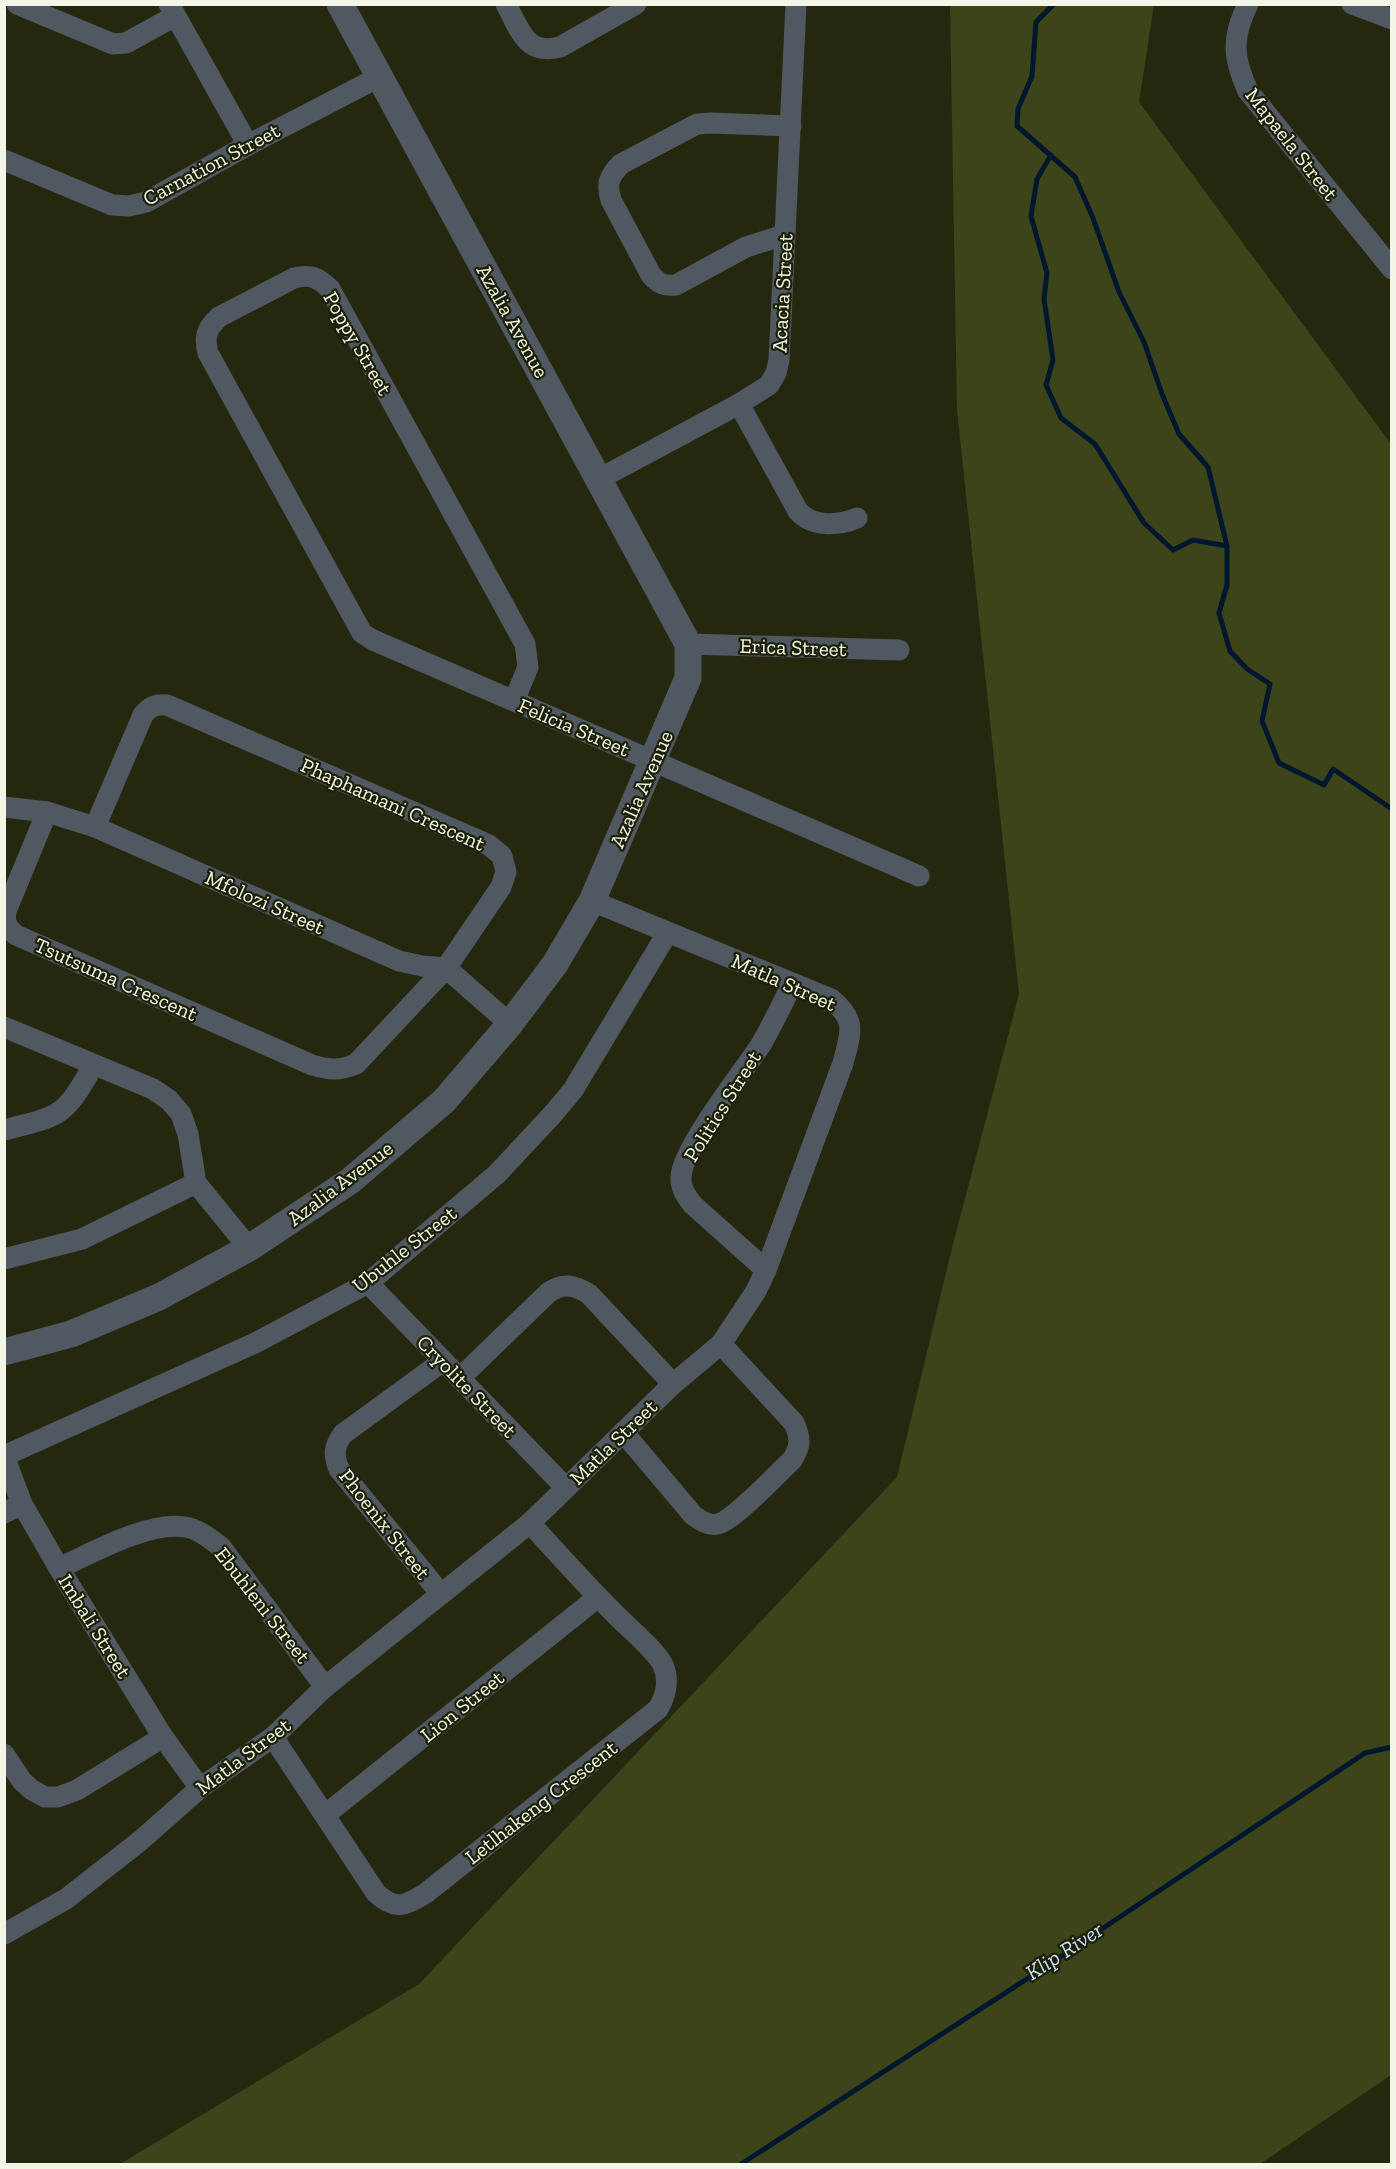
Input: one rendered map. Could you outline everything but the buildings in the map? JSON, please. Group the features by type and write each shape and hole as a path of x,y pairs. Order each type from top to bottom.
{"street":[{"path":"17,4 113,44 126,43 172,10 248,145"},
{"name":"Azalia Avenue","path":"4,1352 71,1334 159,1297 249,1248 350,1181 444,1101 510,1024 555,964 592,901 688,678 688,644 340,4"},
{"path":"506,4 524,37 533,47 547,51 560,47 636,4"},
{"name":"Acacia Street","path":"599,479 739,404 768,385 776,373 779,360 796,4"},
{"name":"Mapaela Street","path":"1248,4 1235,41 1238,68 1248,91 1392,269"},
{"path":"1352,4 1392,19"},
{"name":"Carnation Street","path":"4,160 93,199 112,205 129,206 146,202 248,145 379,77"},
{"path":"784,235 746,247 676,285 659,284 651,275 610,200 607,187 611,174 621,164 697,124 790,126"},
{"name":"Poppy Street","path":"362,633 208,353 204,340 208,326 219,317 294,278 308,275 320,279 330,289 525,644 528,667 514,701"},
{"path":"739,404 803,517 815,523 847,523 857,518"},
{"name":"Felicia Street","path":"362,633 373,640 919,876"},
{"name":"Erica Street","path":"688,644 898,650"},
{"name":"Phaphamani Crescent","path":"95,827 143,715 149,707 158,704 167,705 489,845 502,856 506,872 501,887 446,968 356,1064 342,1069"},
{"name":"Mfolozi Street","path":"4,807 47,812 95,827 399,961 446,968"},
{"name":"Tsutsuma Crescent","path":"47,812 6,911 5,920 8,929 16,935 312,1065 330,1070 342,1069"},
{"name":"Matla Street","path":"4,1934 66,1899 200,1788 273,1737 326,1687 530,1523 673,1384 721,1344 756,1290 766,1270 843,1063 850,1036 850,1021 844,1009 831,999 592,901"},
{"name":"Ubuhle Street","path":"4,1456 255,1343 368,1283 497,1174 553,1114 573,1090 668,932"},
{"path":"446,968 510,1024"},
{"name":"Politics Street","path":"766,1270 693,1205 683,1193 681,1176 697,1139 760,1046 792,984"},
{"path":"4,1027 93,1066 153,1089 169,1100 181,1114 188,1134 196,1183 249,1248"},
{"path":"4,1130 38,1122 58,1114 76,1096 93,1066"},
{"path":"4,1259 82,1239 196,1183"},
{"name":"Cryolite Street","path":"368,1283 566,1488"},
{"path":"459,1378 548,1293 556,1287 567,1285 577,1287 589,1294 673,1384"},
{"path":"623,1432 693,1515 704,1523 718,1524 731,1517 792,1460 800,1449 800,1435 794,1423 721,1344"},
{"name":"Phoenix Street","path":"441,1594 339,1469 334,1457 336,1444 343,1434 443,1361"},
{"name":"Imbali Street","path":"4,1456 14,1508 59,1568 163,1737 200,1788"},
{"name":"Letlhakeng Crescent","path":"273,1737 376,1893 385,1901 398,1905 409,1903 426,1893 658,1709 666,1694 667,1681 663,1665 530,1523"},
{"name":"Ebuhleni Street","path":"59,1568 129,1536 164,1528 185,1527 203,1533 221,1547 326,1687"},
{"name":"Lion Street","path":"325,1815 598,1597"},
{"path":"4,1754 22,1781 32,1790 45,1797 58,1797 77,1790 163,1737"}],"green space":[{"path":"950,5 1154,5 1139,102 1391,444 1391,2075 1260,2164 120,2164 419,1984 897,1477 952,1248 1019,994 957,410"}],"waterway":[{"path":"1054,4 1036,22 1032,76 1018,109 1017,126 1075,177 1093,218 1119,292 1144,342 1179,434 1208,467 1227,546 1227,585 1219,613 1230,651 1247,669 1270,684 1262,721 1279,763 1324,785 1333,769 1392,809"},
{"path":"1051,155 1037,179 1031,216 1047,273 1044,299 1053,360 1046,385 1061,418 1095,444 1144,523 1173,550 1193,540 1227,546"},
{"name":"Klip River","path":"741,2164 1036,1973 1365,1753 1392,1747"}]}
